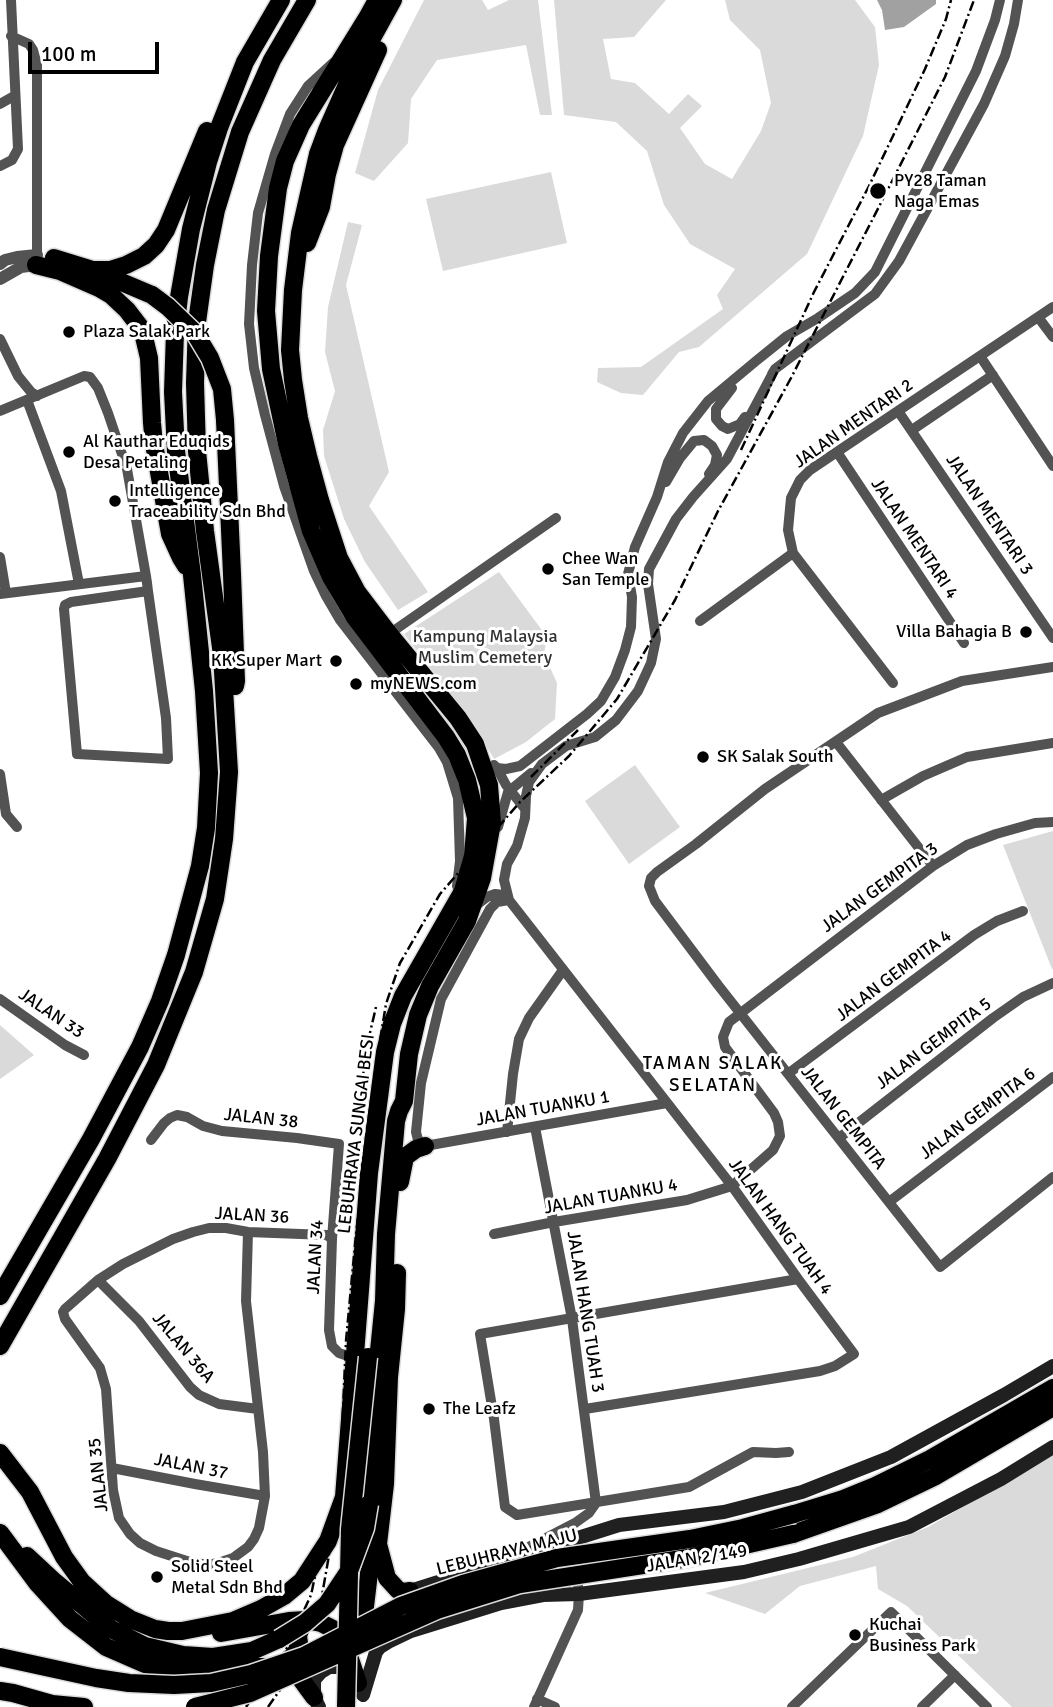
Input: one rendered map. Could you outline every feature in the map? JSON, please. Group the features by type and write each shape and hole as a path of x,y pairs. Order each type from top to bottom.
{"highway":[{"path":"0,1296 91,1139 140,1047 176,955 200,866 206,828 209,773 204,691 176,451 173,392 175,332 198,196 215,139 245,62 281,0"},
{"path":"0,1346 156,1065 194,972 215,899 229,772 222,654 197,451 197,322 216,210 240,132 272,60 307,0"},
{"name":"LEBUHRAYA SUNGAI BESI","path":"0,1531 111,1629 145,1646 183,1655 213,1657 252,1651 305,1623 327,1604 349,1571 365,1528 369,1504 396,1121 404,1101 409,1054 418,1015 461,914 463,891 473,856 476,818 467,780 457,755 355,617 331,578 311,531 287,444 271,369 266,311 273,220 278,188 288,153 313,105 377,0"},
{"name":"LEBUHRAYA SUNGAI BESI","path":"361,1357 393,1060 416,974 461,914 482,878 492,823 489,785 475,744 458,718 357,592 339,558 320,500 299,418 290,350 290,318 300,233 318,154 350,78 393,0"},
{"path":"296,270 321,206 335,145 370,65 404,0"},
{"path":"93,270 110,270 126,265 144,256 156,245 172,217 213,116 231,97"},
{"path":"288,153 289,169 299,179 306,178 311,172 318,154"},
{"path":"273,220 282,203 294,201 300,209 300,233"},
{"path":"36,260 52,257 93,270 152,295 195,333 210,358 222,389 225,420 236,681 226,709"},
{"path":"36,260 111,295 127,310 144,337 149,358 154,444 170,534 192,575"},
{"path":"364,1615 369,1573 378,1544 385,1484 396,1309 404,1101"},
{"path":"402,1166 405,1157 422,1145 407,1134 404,1125"},
{"path":"384,1301 390,1377"},
{"path":"361,1357 344,1497 343,1564 351,1587 356,1587 369,1573"},
{"path":"346,1707 349,1529 361,1357"},
{"name":"LEBUHRAYA MAJU","path":"0,1657 96,1678 151,1685 211,1683 251,1674 304,1656 401,1606 434,1593 557,1558 690,1539 743,1528 843,1499 930,1459 1053,1388"},
{"name":"LEBUHRAYA MAJU","path":"195,1707 250,1693 437,1610 520,1584 688,1558 793,1534 878,1504 923,1482 1053,1407"},
{"path":"0,1453 30,1492 64,1557 82,1582 106,1604 130,1619 155,1629 201,1636 289,1621 321,1623 332,1629 345,1644 361,1695"},
{"path":"182,1631 233,1621 284,1596 302,1581 328,1541 344,1497"},
{"path":"0,1531 38,1584 70,1619 118,1653 170,1670 283,1667 295,1671 316,1702"},
{"path":"378,1544 387,1578 398,1590 410,1591"},
{"path":"283,1667 297,1651 299,1643 289,1621"},
{"path":"0,1691 44,1705 84,1707"}],"main road":[{"path":"410,1591 619,1525 724,1512 802,1492 891,1457 1053,1366"},
{"name":"JALAN 2/149","path":"361,1695 380,1647 436,1622 501,1603 544,1595 625,1589 744,1572 799,1559 909,1527 1000,1479 1053,1447"},
{"path":"619,1525 603,1537 595,1548 592,1562 595,1575 600,1581 625,1589"},
{"path":"361,1695 364,1615"},
{"path":"316,1702 314,1680 329,1667 341,1667 349,1671 361,1695"}],"street":[{"path":"0,166 12,160 18,149 11,0"},
{"path":"475,744 488,761 502,768 520,766 601,701 615,677 631,627 632,597 628,574 635,547 657,497 668,462 683,433 708,401 787,335 855,293 875,272 976,71 1000,0"},
{"path":"756,361 716,409 716,419 728,429 740,424 775,369 875,294 899,261 984,104 1005,56 1018,0"},
{"path":"0,42 11,36"},
{"path":"11,36 29,44 37,65 36,260"},
{"path":"348,50 308,86 290,114 275,154 258,213 252,265 249,324 254,368 284,485 314,571 326,596 447,762 458,798 461,914"},
{"path":"0,103 15,96"},
{"path":"0,264 18,257 36,260"},
{"path":"0,279 36,260"},
{"name":"JALAN MENTARI 2","path":"892,683 793,553 788,530 791,498 800,480 810,470 1053,307"},
{"path":"1038,317 1053,337"},
{"path":"0,339 18,376 37,396"},
{"path":"980,356 1053,466"},
{"path":"693,497 727,459 775,369"},
{"path":"912,430 993,375"},
{"path":"16,404 18,376"},
{"path":"0,411 84,376 90,377 95,382 108,413 127,469 146,576 166,718 168,759 77,754 65,605 148,591"},
{"path":"27,400 61,491 79,584"},
{"name":"JALAN MENTARI 3","path":"898,411 1053,638"},
{"path":"479,903 493,862 495,837 503,803 510,790 566,746 595,737 616,720 638,691 651,663 656,639 648,584 649,569 676,519 715,465 717,455 712,446 704,440 694,441 680,458 657,497"},
{"name":"JALAN MENTARI 4","path":"837,452 964,643"},
{"path":"389,634 556,519"},
{"path":"700,621 793,553"},
{"path":"0,557 3,594 146,576"},
{"path":"933,866 836,742 878,713 962,681 1053,667"},
{"name":"JALAN GEMPITA","path":"836,742 765,789 657,872 651,878 649,886 655,901 940,1267 1053,1177"},
{"path":"881,800 923,776 967,757 1053,743"},
{"path":"509,900 504,880 525,818 529,782 542,764"},
{"path":"502,768 510,790 525,809"},
{"path":"0,774 6,814 18,827"},
{"name":"JALAN GEMPITA 3","path":"741,1012 933,866 967,845 1035,823 1053,822"},
{"path":"461,914 495,894 504,895 509,900"},
{"path":"422,1145 416,1132 421,1083 441,999 490,909 497,902 509,900"},
{"name":"JALAN HANG TUAH 4","path":"509,900 732,1186 854,1354 835,1366 820,1371 584,1409"},
{"name":"JALAN GEMPITA 4","path":"789,1073 974,935 997,921 1023,911"},
{"path":"507,1132 519,1039 529,1018 563,970"},
{"name":"JALAN GEMPITA 5","path":"839,1138 993,1018 1023,997 1053,983"},
{"name":"JALAN 33","path":"0,999 65,1045 84,1055"},
{"path":"732,1186 773,1150 780,1136 774,1112 725,1047 723,1037 729,1022 741,1012"},
{"name":"JALAN GEMPITA 6","path":"889,1202 1053,1080"},
{"name":"JALAN TUANKU 1","path":"422,1145 667,1103"},
{"name":"JALAN 38","path":"151,1140 164,1123 177,1115 222,1131 339,1144"},
{"name":"JALAN HANG TUAH 3","path":"535,1127 572,1319 596,1503"},
{"name":"JALAN 34","path":"339,1144 329,1330 332,1346 339,1353 361,1357"},
{"name":"JALAN TUANKU 4","path":"494,1234 687,1200 732,1186"},
{"name":"JALAN 36","path":"98,1280 173,1239 209,1228 327,1235 332,1239"},
{"name":"JALAN 35","path":"98,1280 63,1312 65,1319 100,1368 106,1389 118,1518 140,1543 156,1551 190,1562 221,1562 233,1558 254,1539 259,1528 265,1496 263,1452 246,1301 248,1232"},
{"path":"789,1452 752,1452 689,1487 517,1515 505,1507 480,1334 798,1279"},
{"name":"JALAN 36A","path":"98,1280 139,1321 199,1395 219,1404 258,1409"},
{"name":"JALAN 37","path":"112,1468 265,1496"},
{"path":"485,1568 575,1523 589,1513 596,1503"},
{"path":"555,1707 536,1703 578,1610 579,1594 572,1540"},
{"path":"792,1707 891,1612 987,1707"},
{"path":"922,1707 955,1675"}],"green space":[{"path":"424,0 482,0 488,10 509,0 538,0 552,115 540,115 526,45 437,60 411,99 408,143 374,181 355,173 378,90"},
{"path":"554,0 666,0 634,37 603,39 611,79 635,83 669,114 688,94 702,106 680,128 705,164 732,179 761,131 771,103 760,50 730,20 725,0 855,0 875,27 879,65 863,136 807,254 699,347 679,352 643,395 621,393 597,382 598,368 641,367 723,309 717,295 735,269 690,244 664,205 647,151 616,122 564,115"},
{"path":"551,172 567,243 443,271 426,199"},
{"path":"348,222 362,225 346,285 389,472 369,506 428,592 398,610 365,562 344,519 324,456 323,430 335,391 325,352 328,307"},
{"name":"Kampung Malaysia Muslim Cemetery","path":"499,572 547,637 544,654 557,683 555,719 526,742 494,759 470,718 404,634"},
{"path":"635,765 680,827 629,864 585,801"},
{"path":"1053,831 1053,969 1052,969 1003,845"},
{"path":"0,1025 34,1055 0,1079"},
{"path":"1053,1455 1053,1707 1012,1707 907,1606 878,1589 876,1566 800,1586 765,1614 705,1593 853,1557 928,1527"}],"shaded area":[{"path":"877,0 936,0 936,4 904,27 885,30 882,10"}],"railway":[{"path":"741,450 814,292 925,69 951,0"},
{"path":"268,1707 287,1680 321,1601 340,1478 346,1341 377,1059 386,1004 400,963 440,894 520,802 569,756 617,699 675,600 718,511 791,378 885,195 945,77 974,0"},
{"path":"531,777 578,730"},
{"path":"358,1135 365,1054 376,1007"},
{"path":"246,1707 285,1652 311,1595 317,1567"}],"place":[{"name":"PY28 Taman Naga Emas","path":"878,191"},
{"name":"Plaza Salak Park","path":"69,332"},
{"name":"Al Kauthar Eduqids Desa Petaling","path":"69,452"},
{"name":"Intelligence Traceability Sdn Bhd","path":"115,501"},
{"name":"Chee Wan San Temple","path":"548,569"},
{"name":"Villa Bahagia B","path":"1026,632"},
{"name":"KK Super Mart","path":"336,661"},
{"name":"myNEWS.com","path":"356,684"},
{"name":"SK Salak South","path":"703,757"},
{"name":"The Leafz","path":"429,1409"},
{"name":"Solid Steel Metal Sdn Bhd","path":"157,1577"},
{"name":"Kuchai Business Park","path":"855,1635"}],"district":[{"name":"TAMAN SALAK SELATAN","path":"713,1075"}]}
